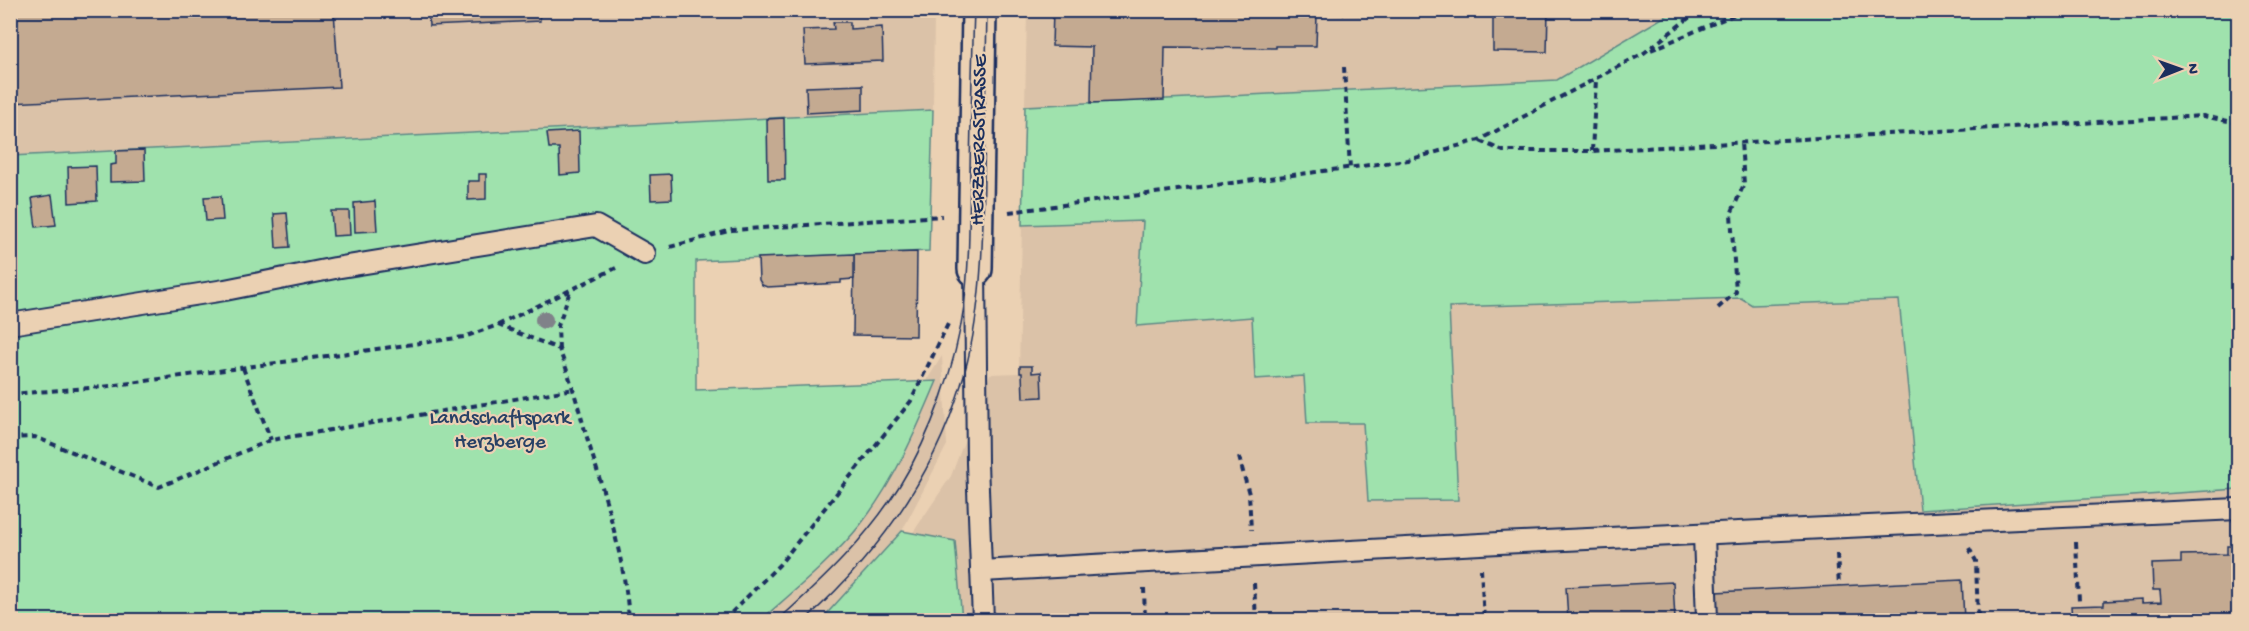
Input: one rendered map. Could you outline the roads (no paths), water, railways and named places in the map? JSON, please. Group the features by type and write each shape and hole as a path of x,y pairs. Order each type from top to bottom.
{"street":[{"name":"HERZBERGSTRASSE","path":"975,269 979,10"}],"lane":[{"path":"10,324 225,290 335,268 596,226 645,254"},
{"path":"975,269 977,463 983,621"},
{"path":"981,571 1480,544 2238,509"},
{"path":"1704,535 1707,621"}],"tram line":[{"path":"778,620 844,557 873,523 911,465 941,399 960,329 967,272 974,10"},
{"path":"805,620 855,569 899,513 935,452 961,385 973,333 980,280 987,10"}],"park label":[{"name":"Landschaftspark Herzberge","path":"500,428"}]}
